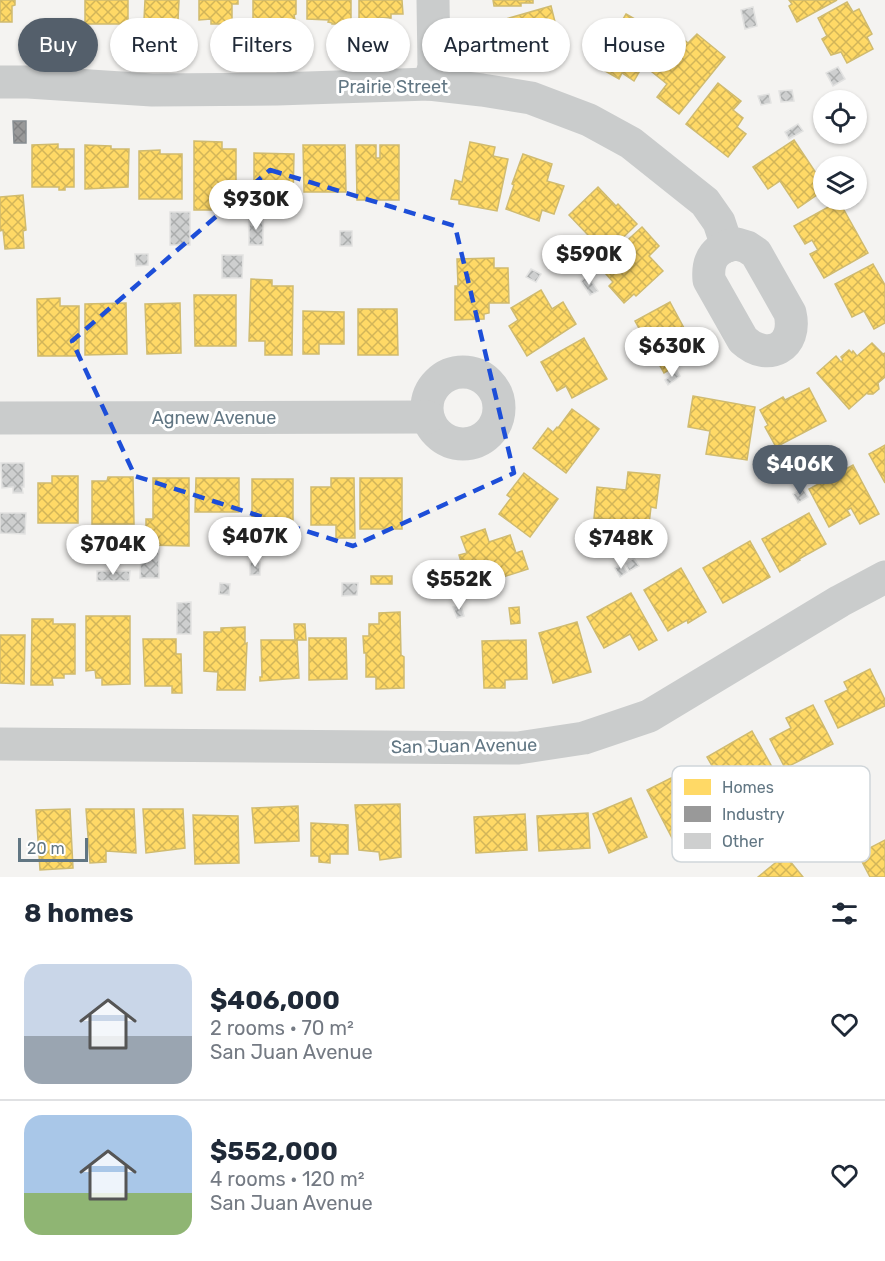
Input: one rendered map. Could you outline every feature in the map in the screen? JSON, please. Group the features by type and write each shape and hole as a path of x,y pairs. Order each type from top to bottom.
{"street":[{"path":"429,84 434,67 434,0"},
{"name":"Prairie Street","path":"0,82 152,90 429,84 531,98 590,120 631,143 705,202 719,222 727,246"},
{"name":"Agnew Avenue","path":"0,418 428,417"},
{"name":"San Juan Avenue","path":"0,744 518,748 584,738 649,716 840,601 885,577"}],"highlighted area":[{"path":"270,170 455,226 514,473 353,546 135,476 72,341"}],"building: Homes":[{"path":"0,0 15,0 15,5 12,6 12,22 0,22"},
{"path":"85,0 128,0 128,18 110,18 110,24 98,24 98,18 85,18"},
{"path":"145,0 179,0 178,18 144,18"},
{"path":"199,0 238,0 238,4 232,4 232,18 199,20"},
{"path":"253,0 296,0 295,18 253,18"},
{"path":"307,0 351,0 351,18 326,18 326,20 307,18"},
{"path":"359,0 402,0 403,14 391,14 391,18 359,18"},
{"path":"493,0 533,0 533,3 521,3 521,6 494,6"},
{"path":"789,0 837,0 797,22 789,6 792,4"},
{"path":"847,2 853,12 859,9 872,34 867,37 873,49 847,63 841,52 831,55 822,39 827,36 818,18"},
{"path":"551,6 554,18 509,18"},
{"path":"697,34 725,57 679,114 657,97 667,84 652,72 686,72 686,41 688,43"},
{"path":"607,72 639,72 634,81 622,73 619,79"},
{"path":"718,83 741,101 733,110 743,118 737,127 746,134 728,157 686,124"},
{"path":"794,140 813,168 813,198 798,208 780,181 768,189 753,167"},
{"path":"194,141 222,142 222,149 236,149 236,210 194,210"},
{"path":"470,142 495,147 493,156 508,159 497,211 459,204 459,200 451,199 455,180 462,182"},
{"path":"58,144 58,149 74,149 74,187 59,190 59,187 32,187 32,145"},
{"path":"85,145 129,149 128,187 85,189"},
{"path":"303,145 345,145 346,192 304,192"},
{"path":"356,145 376,145 376,158 380,158 380,145 399,145 399,200 357,200"},
{"path":"160,150 160,154 182,154 182,199 139,199 139,151"},
{"path":"254,153 294,154 293,200 254,199"},
{"path":"523,154 552,164 547,181 564,186 554,214 542,210 539,221 506,209"},
{"path":"598,187 637,224 606,254 569,215"},
{"path":"23,195 26,230 23,231 24,248 5,249 3,230 0,231 0,197"},
{"path":"823,210 844,210 868,253 824,278 810,254 818,250 812,240 805,244 794,226"},
{"path":"642,227 659,246 649,256 663,271 636,296 634,294 624,303 609,286 613,282 599,266"},
{"path":"494,258 494,268 508,268 509,303 489,303 489,313 484,314 484,319 455,320 455,286 458,286 457,259"},
{"path":"873,264 885,285 885,323 874,329 864,311 852,317 835,284"},
{"path":"251,279 272,280 272,286 293,286 292,355 265,355 265,341 249,341"},
{"path":"541,290 552,309 563,302 576,324 527,356 509,326 518,320 511,308"},
{"path":"194,295 236,295 236,346 195,346"},
{"path":"60,298 60,306 79,306 79,356 38,356 37,299"},
{"path":"670,302 692,343 684,347 689,358 664,373 635,321"},
{"path":"126,303 127,354 85,355 85,304"},
{"path":"180,303 181,353 147,354 145,304"},
{"path":"358,309 397,309 398,355 358,355"},
{"path":"303,311 344,312 344,344 319,344 319,354 303,354"},
{"path":"584,338 607,379 572,398 566,386 557,391 541,362"},
{"path":"872,343 883,354 885,353 885,377 878,383 879,389 873,394 867,393 849,409 817,373 836,356 841,362 843,360 841,357 849,350 857,356"},
{"path":"809,388 826,421 776,447 765,427 768,425 760,410 783,397 785,400"},
{"path":"693,396 755,407 747,460 706,454 710,431 688,427"},
{"path":"572,409 599,429 566,473 533,448 548,428 553,432 558,428"},
{"path":"885,445 885,483 869,454"},
{"path":"853,465 879,514 860,524 851,508 847,510 850,515 829,527 809,489"},
{"path":"628,472 660,475 656,508 651,507 648,533 614,529 615,520 594,518 597,487 626,490"},
{"path":"524,473 558,499 530,537 499,514 511,498 507,495"},
{"path":"52,476 78,476 78,523 38,523 38,483 52,483"},
{"path":"108,477 133,477 134,524 92,524 92,481 107,481"},
{"path":"153,478 189,478 189,546 146,545 146,519 153,519"},
{"path":"196,478 239,478 239,512 195,512"},
{"path":"331,478 354,478 355,538 336,538 336,525 311,525 311,487 331,487"},
{"path":"360,478 402,478 402,529 360,529"},
{"path":"252,479 293,479 293,527 252,527"},
{"path":"809,513 826,544 780,572 762,539"},
{"path":"485,529 489,542 510,535 516,553 522,551 528,569 469,588 459,555 467,553 461,537"},
{"path":"750,541 770,577 723,603 703,568"},
{"path":"681,568 706,612 668,631 644,590"},
{"path":"371,576 392,576 392,584 371,584"},
{"path":"631,593 657,640 639,650 630,634 604,648 587,617"},
{"path":"519,607 520,623 511,624 509,608"},
{"path":"400,612 404,688 376,689 376,677 366,677 363,636 369,636 369,624 379,624 379,613"},
{"path":"86,616 130,616 130,684 102,685 102,678 96,678 95,670 86,671"},
{"path":"32,619 53,619 53,624 75,624 75,674 64,674 64,678 52,678 53,685 31,685"},
{"path":"577,622 591,672 553,683 539,633"},
{"path":"294,624 305,624 306,640 297,640 299,678 260,681 262,677 261,640 295,640"},
{"path":"245,627 245,644 247,643 245,690 217,690 218,672 204,671 204,632 221,632 221,628"},
{"path":"0,635 25,635 24,684 0,683"},
{"path":"309,638 346,638 347,679 309,680"},
{"path":"143,639 176,639 176,654 181,654 182,693 172,693 172,686 145,686"},
{"path":"526,640 527,679 505,680 505,688 484,688 482,641"},
{"path":"870,669 885,700 885,706 838,728 825,701 848,690 844,682"},
{"path":"813,705 833,744 789,766 784,766 770,739 791,728 786,718"},
{"path":"752,731 771,766 712,766 707,757"},
{"path":"672,778 672,838 647,790"},
{"path":"631,798 647,837 609,853 593,814"},
{"path":"400,804 401,857 380,860 379,852 359,850 355,805"},
{"path":"298,806 299,841 255,843 252,808"},
{"path":"70,809 73,868 40,870 36,810"},
{"path":"86,809 134,809 136,853 106,851 106,862 90,863"},
{"path":"143,809 183,809 185,848 146,853"},
{"path":"588,813 590,848 539,851 537,816"},
{"path":"525,814 527,850 476,853 474,817"},
{"path":"193,815 238,816 239,863 195,864"},
{"path":"311,823 348,825 348,854 330,854 330,863 319,862 319,856 311,856"},
{"path":"885,840 885,877 870,877 862,862 870,862 870,848"},
{"path":"776,862 791,862 803,877 758,877"}],"building: Industry":[{"path":"13,121 26,121 26,143 14,143"}],"building: Other":[{"path":"753,7 757,26 745,29 741,10"},
{"path":"838,67 845,79 833,86 826,73"},
{"path":"792,90 794,101 781,102 779,91"},
{"path":"769,94 771,103 761,105 758,96"},
{"path":"798,124 803,131 789,139 785,132"},
{"path":"170,212 190,212 190,245 170,245"},
{"path":"249,217 263,218 263,245 249,245"},
{"path":"340,231 352,231 352,246 340,246"},
{"path":"135,254 148,254 148,265 136,266"},
{"path":"222,255 243,255 242,278 222,278"},
{"path":"531,269 541,274 536,282 526,277"},
{"path":"588,276 598,291 590,295 581,281"},
{"path":"677,371 680,376 668,385 665,380"},
{"path":"1,463 24,463 23,493 13,493 13,487 2,488"},
{"path":"803,488 808,497 798,503 793,494"},
{"path":"0,513 26,513 25,534 0,533"},
{"path":"141,549 159,549 159,578 140,578"},
{"path":"634,558 639,566 629,571 625,563"},
{"path":"250,562 260,562 260,575 250,575"},
{"path":"622,564 627,572 620,577 615,568"},
{"path":"97,571 130,571 129,581 97,581"},
{"path":"220,583 230,584 229,595 219,594"},
{"path":"342,583 358,583 357,595 342,596"},
{"path":"191,602 191,634 177,634 177,603"},
{"path":"461,605 464,616 457,618 453,607"}]}
